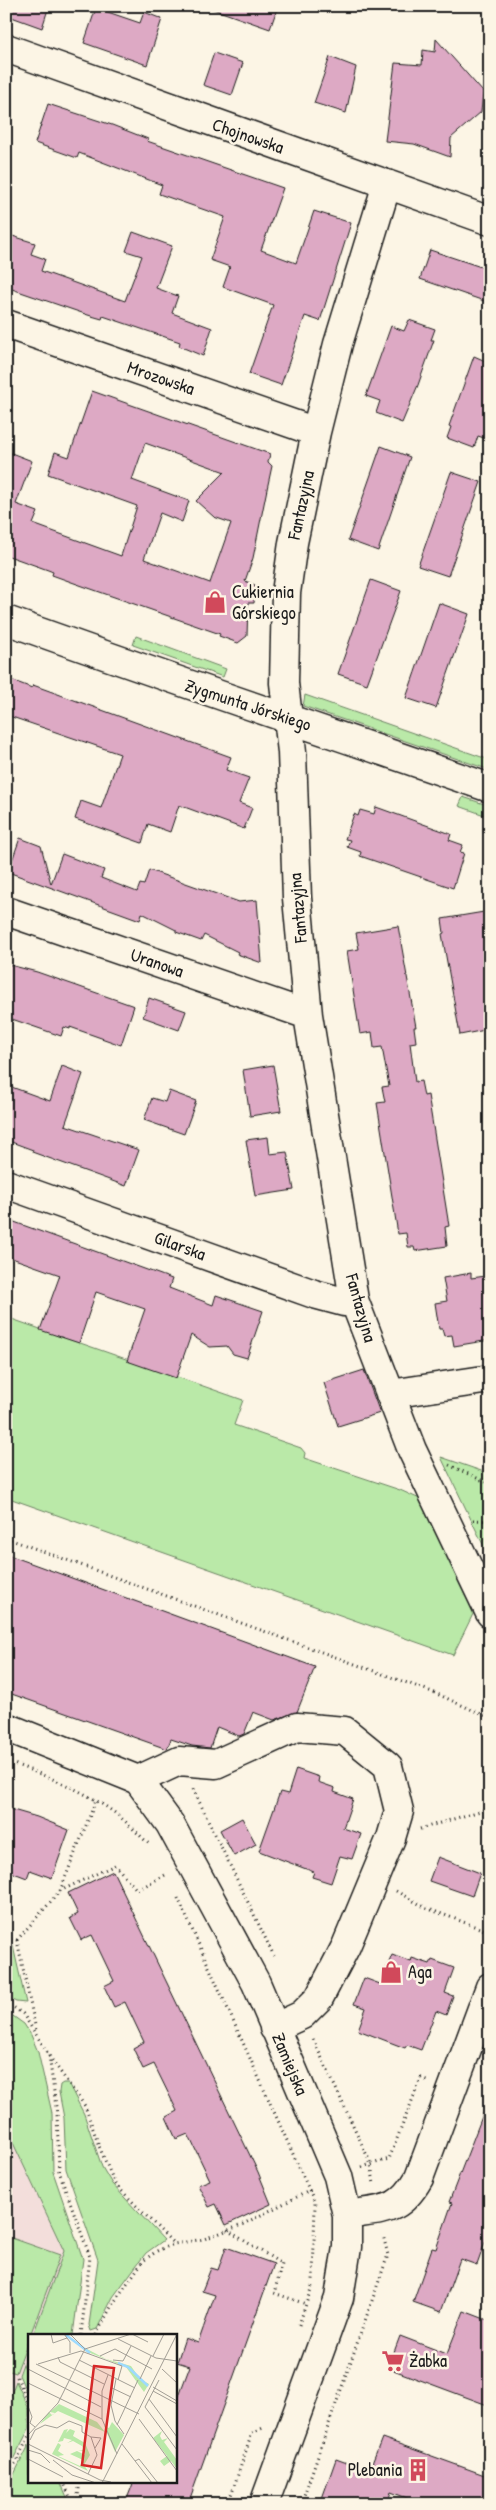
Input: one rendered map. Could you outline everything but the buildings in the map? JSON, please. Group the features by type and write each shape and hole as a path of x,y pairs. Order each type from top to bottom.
{"street":[{"name":"Chojnowska","path":"6,48 490,221"},
{"name":"Fantazyjna","path":"387,184 338,344 316,432 293,543 286,593 284,683 292,752 297,898 308,1015 354,1300 412,1450 490,1613"},
{"name":"Mrozowska","path":"6,324 316,432"},
{"name":"Zygmunta Jórskiego","path":"6,620 223,698 288,718 490,788"},
{"name":"Uranowa","path":"6,911 308,1015"},
{"name":"Gilarska","path":"6,1184 314,1294 344,1302 354,1300"},
{"path":"390,1394 490,1379"},
{"path":"6,1727 138,1780 179,1761 216,1764 297,1727 345,1732 388,1766 399,1811 391,1838 346,1946 319,1998 302,2015 274,2028"},
{"name":"Zamiejska","path":"138,1780 170,1824 256,1983 338,2176 347,2215 345,2266 340,2298 264,2504"},
{"path":"347,2215 394,2207 409,2195 419,2178 490,1987"}],"path":[{"path":"468,1519 490,1521"},
{"path":"6,1538 426,1690 490,1718"},
{"path":"6,1761 42,1774 96,1800 116,1814 154,1852"},
{"path":"17,1940 60,1891 96,1800"},
{"path":"391,1838 490,1808"},
{"path":"60,1891 115,1865 137,1890 167,1874"},
{"path":"163,1865 171,1883"},
{"path":"374,1878 426,1908 490,1932"},
{"path":"175,1892 315,2203 313,2284 297,2330"},
{"path":"6,1938 17,1940"},
{"path":"17,1940 37,2034"},
{"path":"6,2002 23,2014 85,2106 115,2184 174,2244"},
{"path":"49,2055 57,2114 59,2171 90,2257 81,2334"},
{"path":"371,2164 390,2159 421,2078 452,2088"},
{"path":"97,2334 112,2305 143,2261 157,2251 174,2244 204,2239 227,2230 310,2190"},
{"path":"227,2230 282,2264 274,2293 306,2304"},
{"path":"18,2377 28,2402"},
{"path":"228,2504 252,2433 263,2428 266,2419"},
{"path":"6,2482 28,2438"},
{"path":"63,2482 73,2504"},
{"path":"77,2504 80,2482"}],"shaded area":[{"path":"6,2128 64,2251 33,2334 28,2334 28,2350 6,2406"}],"green space":[{"path":"136,636 226,669 223,677 133,645"},
{"path":"305,695 490,760 490,770 303,706"},
{"path":"463,797 490,806 490,817 459,806"},
{"path":"6,1317 243,1400 234,1425 301,1448 305,1453 304,1458 400,1490 422,1500 474,1612 453,1655 6,1497"},
{"path":"441,1457 490,1474 490,1559"},
{"path":"6,1942 13,1946 26,2003 16,2002 6,1997"},
{"path":"6,2011 24,2024 38,2052 52,2113 53,2172 83,2259 73,2334 33,2334 64,2251 6,2128"},
{"path":"68,2083 84,2114 102,2167 112,2184 164,2240 146,2253 113,2297 97,2329 91,2331 89,2325 98,2260 66,2169 64,2118 59,2092 60,2085"},
{"path":"6,2236 60,2255 31,2334 28,2334 28,2341 16,2373 6,2370"},
{"path":"28,2350 28,2396 19,2375"},
{"path":"16,2381 28,2407 28,2431 6,2473 6,2407"},
{"path":"28,2447 28,2482 60,2482 70,2504 6,2504 6,2490"}],"place":[{"name":"Cukiernia Górskiego","path":"215,602"},
{"name":"Aga","path":"391,1972"},
{"name":"Żabka","path":"393,2361"},
{"name":"Plebania","path":"418,2470"}]}
